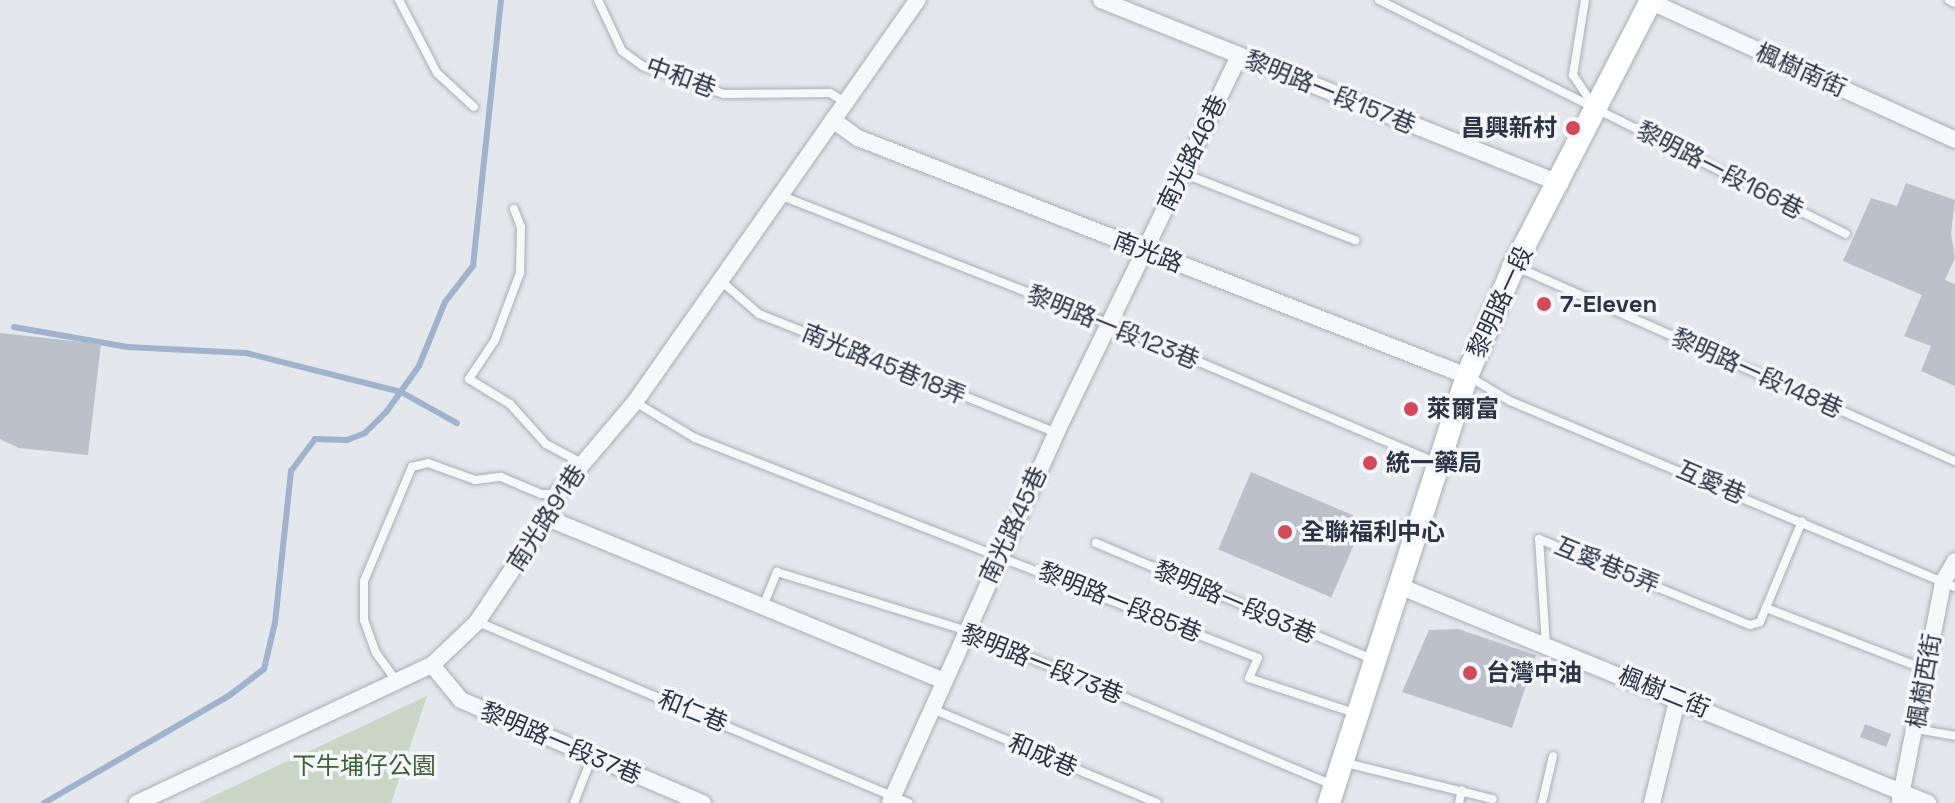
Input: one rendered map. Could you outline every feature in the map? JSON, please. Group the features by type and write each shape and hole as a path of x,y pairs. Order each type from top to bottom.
{"main road":[{"name":"黎明路一段","path":"1331,794 1441,465 1467,376 1514,266 1560,184 1595,106 1649,0"}],"street":[{"name":"南光路91巷","path":"137,803 395,679 432,665 477,622 547,518 557,494 635,402 918,0"},
{"name":"黎明路一段157巷","path":"1101,0 1560,184"},
{"name":"楓樹南街","path":"1649,0 1955,140"},
{"name":"南光路46巷","path":"1145,251 1239,56"},
{"name":"南光路","path":"833,120 858,138 1467,376"},
{"name":"南光路45巷","path":"897,801 929,707 1056,433 1112,325 1145,251"},
{"path":"547,518 764,604 942,680"},
{"name":"楓樹西街","path":"1900,798 1916,729 1924,669 1955,561"},
{"name":"楓樹二街","path":"1399,586 1678,697 1900,798 1928,803"},
{"name":"黎明路一段37巷","path":"432,665 461,700 703,803"},
{"path":"1652,803 1678,697"}],"lane":[{"path":"399,0 437,73 474,107"},
{"name":"中和巷","path":"598,0 622,51 643,66 724,94 830,93 845,102"},
{"name":"黎明路一段166巷","path":"1379,0 1846,234"},
{"path":"1585,0 1573,75 1595,106"},
{"path":"1949,0 1955,3"},
{"path":"1182,173 1355,240"},
{"name":"黎明路一段123巷","path":"782,196 1112,325 1441,465"},
{"path":"514,209 521,227 520,273 495,340 469,379 510,404 546,444 581,463"},
{"name":"黎明路一段148巷","path":"1514,266 1955,461"},
{"name":"南光路45巷18弄","path":"721,281 759,314 1056,433"},
{"name":"互愛巷","path":"1467,376 1510,401 1949,584"},
{"name":"黎明路一段85巷","path":"635,402 695,438 1001,553 1258,658 1249,678 1357,714"},
{"path":"395,679 376,653 364,620 364,581 412,467 428,463 475,480 501,477 541,494 557,494"},
{"path":"1802,521 1766,608 1924,669"},
{"name":"互愛巷5弄","path":"1546,646 1539,539 1750,625 1760,622 1766,608"},
{"name":"黎明路一段93巷","path":"1096,543 1374,660"},
{"name":"黎明路一段73巷","path":"764,604 777,572 964,630 1331,794"},
{"name":"和仁巷","path":"477,622 897,801"},
{"name":"和成巷","path":"929,707 1157,803"},
{"path":"1916,729 1955,736"},
{"path":"1542,803 1553,756"},
{"path":"574,803 592,757"},
{"path":"1341,762 1493,799"},
{"path":"1459,803 1462,790"}],"green space":[{"name":"下牛埔仔公園","path":"427,696 391,803 198,803"}],"building":[{"path":"1906,183 1955,200 1951,233 1955,258 1945,280 1955,284 1955,386 1921,371 1931,346 1904,336 1922,295 1843,261 1871,198 1897,206"},
{"path":"0,333 101,344 88,455 19,448 0,439"},
{"path":"1251,472 1364,520 1331,597 1218,549"},
{"name":"台灣中油","path":"1458,629 1536,655 1512,728 1402,692 1429,630"},
{"path":"1865,724 1891,734 1886,747 1860,737"}],"waterway":[{"path":"44,803 230,695 264,669 275,623 291,471 315,439 347,440 365,433 387,411 419,366 445,302 473,266 501,0"},
{"path":"14,327 127,347 246,353 401,392 457,423"}],"place":[{"name":"昌興新村","path":"1573,128"},
{"name":"7-Eleven","path":"1544,304"},
{"name":"萊爾富","path":"1411,409"},
{"name":"統一藥局","path":"1370,463"},
{"name":"全聯福利中心","path":"1285,532"},
{"name":"台灣中油","path":"1470,673"}]}
